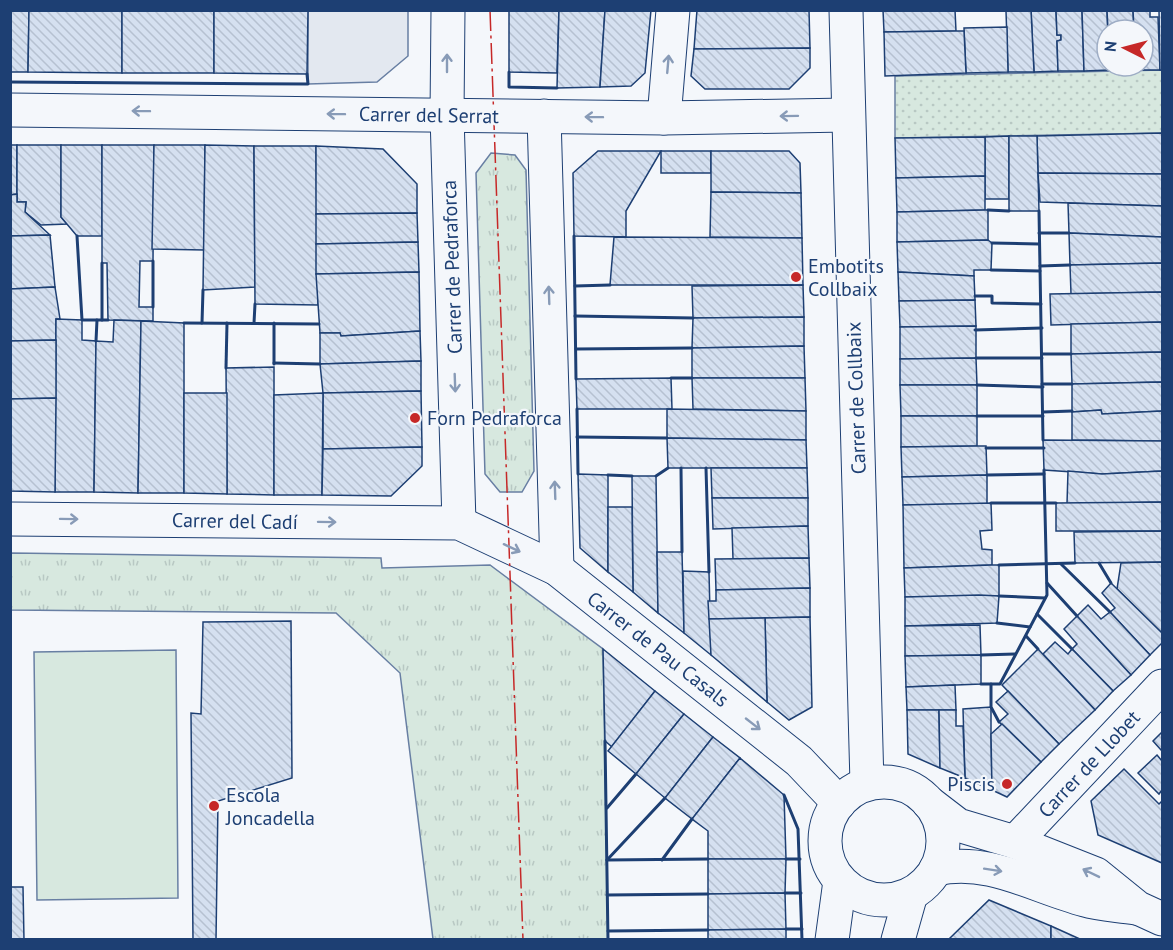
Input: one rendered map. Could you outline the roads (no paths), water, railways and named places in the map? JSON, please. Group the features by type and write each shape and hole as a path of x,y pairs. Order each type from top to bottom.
{"street":[{"name":"Carrer de Pedraforca","path":"448,10 447,115 459,523"},
{"path":"664,118 673,10"},
{"name":"Carrer de Collbaix","path":"846,10 867,784"},
{"name":"Carrer del Serrat","path":"10,110 664,118 848,115"},
{"path":"544,116 557,569"},
{"name":"Carrer del Cadí","path":"10,519 459,523"},
{"name":"Carrer de Pau Casals","path":"459,523 557,569 799,761 839,803"},
{"name":"Carrer de Llobet","path":"1015,842 1162,686"},
{"path":"927,801 937,817 942,834 942,852 936,869 925,884 910,894 892,900 873,899 855,893 840,881 829,863 825,842 828,821 839,803 852,791 867,784 884,782 900,784 927,801 958,825 1015,842 1096,874 1150,913"},
{"path":"936,869 957,864 1011,873 1086,901 1150,913"},
{"path":"832,939 840,881"},
{"path":"898,939 910,894"}],"place":[{"name":"Embotits Collbaix","path":"796,277"},
{"name":"Forn Pedraforca","path":"415,418"},
{"name":"Piscis","path":"1007,784"},
{"name":"Escola Joncadella","path":"214,806"}]}
